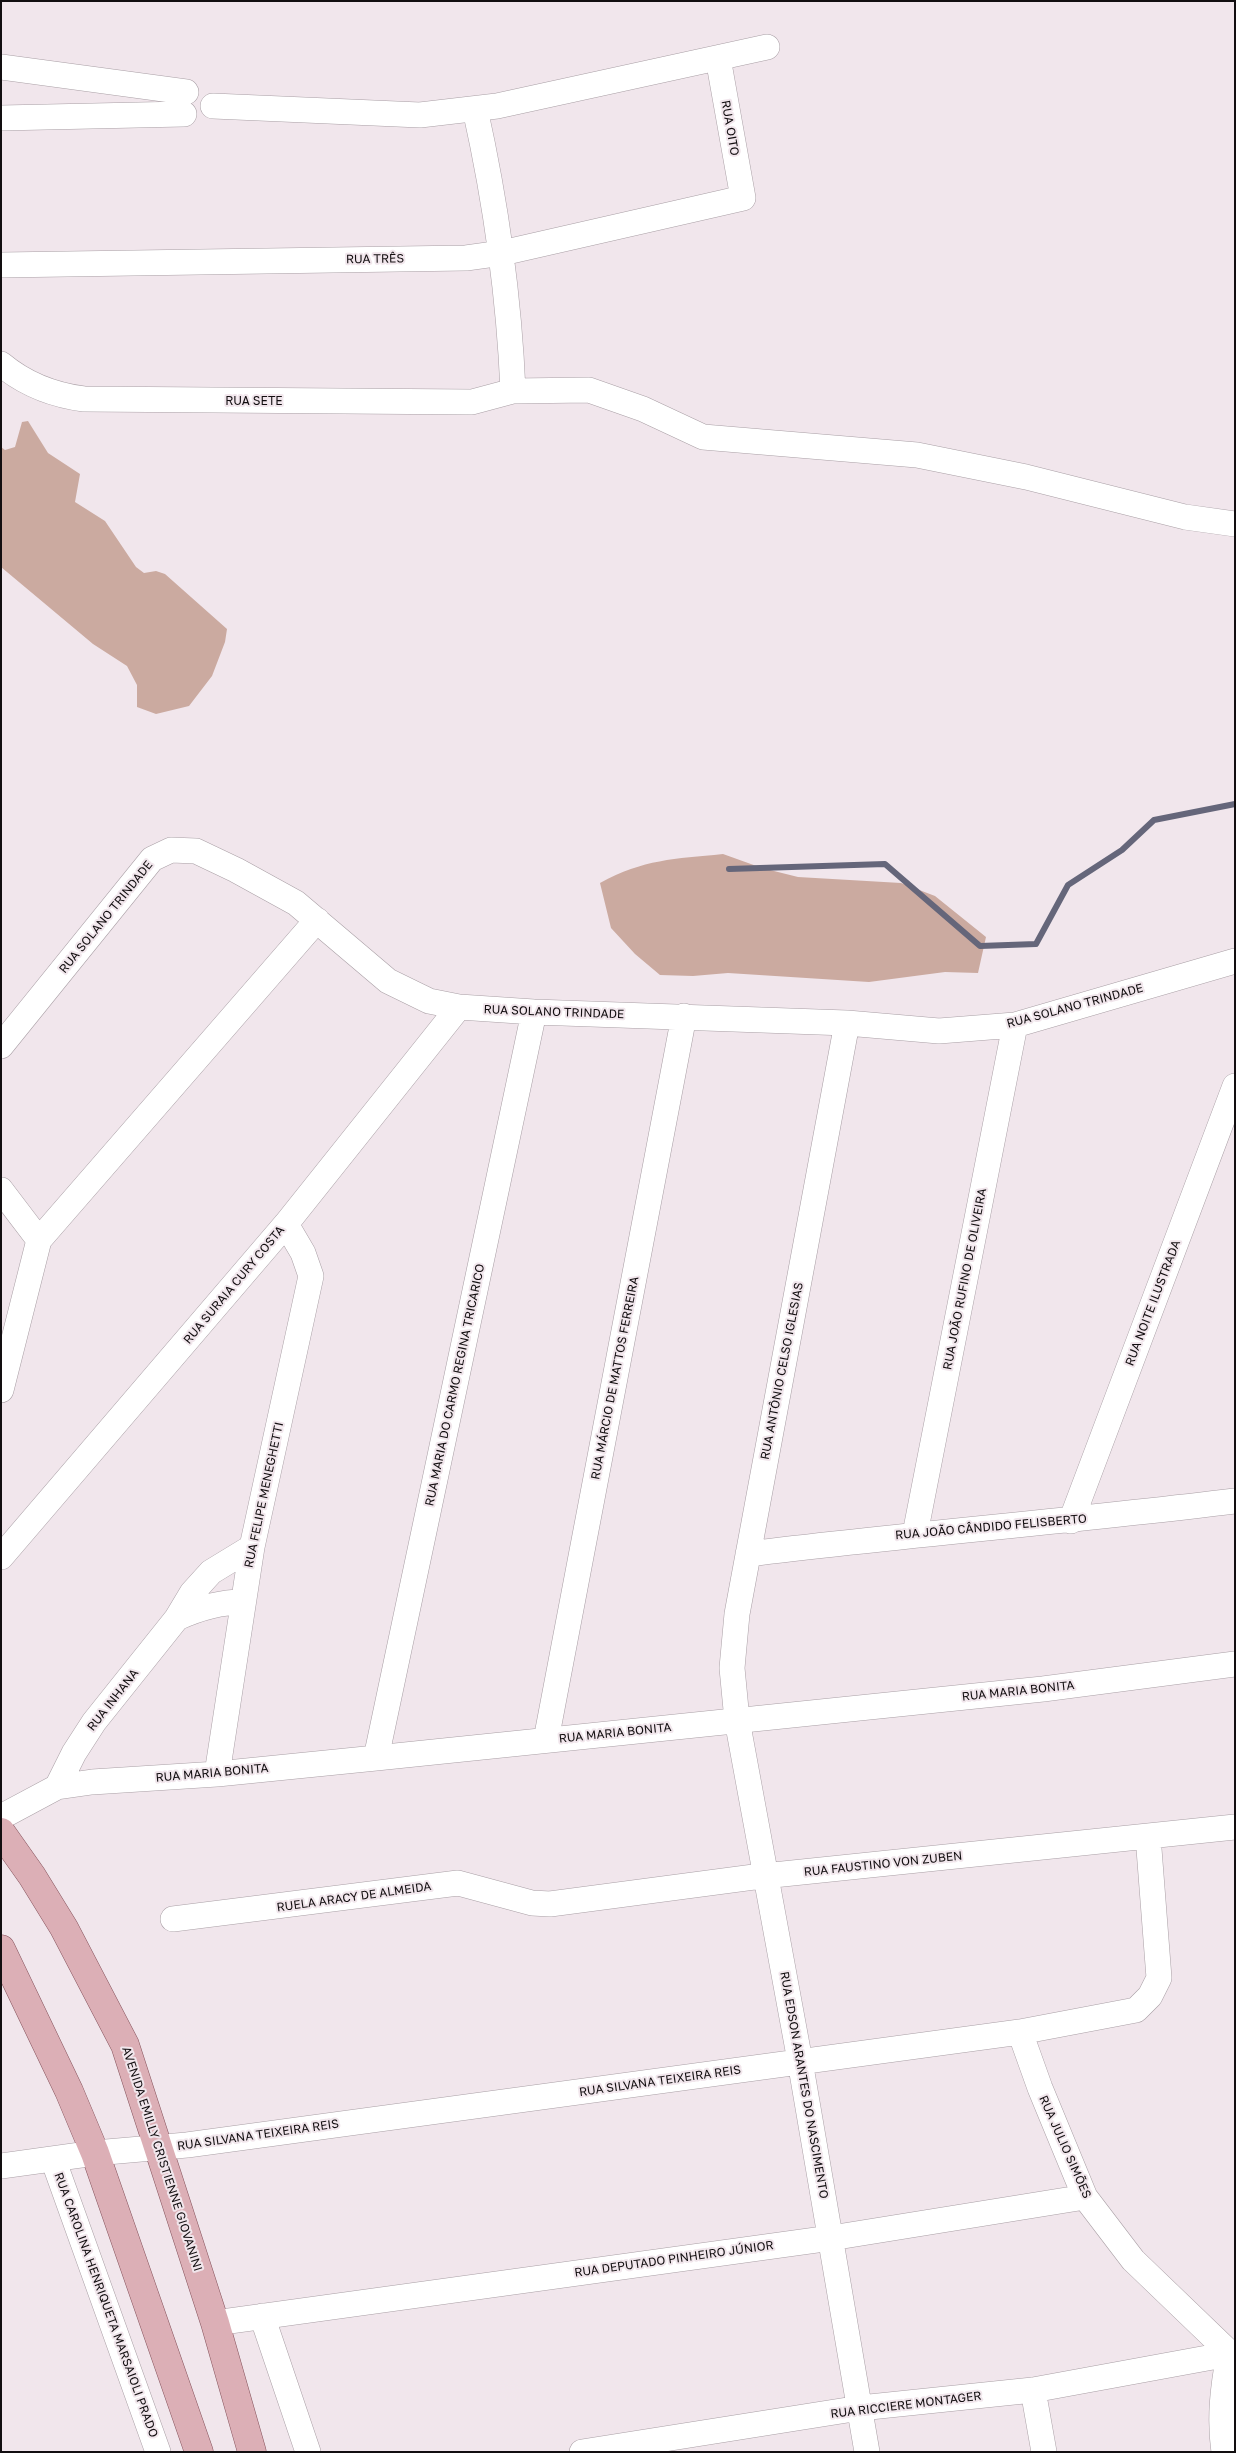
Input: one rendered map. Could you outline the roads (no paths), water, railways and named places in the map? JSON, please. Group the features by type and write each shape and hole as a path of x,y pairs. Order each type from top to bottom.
{"main road":[{"name":"AVENIDA EMILLY CRISTIENNE GIOVANINI","path":"1,1832 32,1876 64,1928 125,2045 215,2323 252,2452"},
{"path":"1,1949 69,2091 95,2153 199,2452"}],"street":[{"path":"185,103 192,88 200,88 208,92 212,98 213,106 420,115 475,109 766,47"},
{"name":"RUA OITO","path":"718,58 743,198"},
{"path":"1,67 185,103"},
{"path":"1,118 185,103"},
{"path":"475,109 488,166 502,253 513,391"},
{"name":"RUA TRÊS","path":"2,267 466,258 502,253 743,198"},
{"name":"RUA SETE","path":"1,364 28,383 48,392 84,400 472,402 513,391 589,390 643,410 703,437 917,455 1076,488 1185,517 1235,524"},
{"name":"RUA SOLANO TRINDADE","path":"1,1046 152,859 171,850 196,851 296,903 388,980 404,991 429,1001 460,1007 534,1012 847,1023 939,1031 1015,1025 1235,961"},
{"path":"1,1390 40,1240 317,920"},
{"name":"RUA SURAIA CURY COSTA","path":"1,1557 286,1224 460,1007"},
{"name":"RUA MARIA DO CARMO REGINA TRICARICO","path":"376,1758 534,1012"},
{"name":"RUA MÁRCIO DE MATTOS FERREIRA","path":"546,1740 684,1016"},
{"name":"RUA ANTÔNIO CELSO IGLESIAS","path":"737,1720 732,1668 737,1614 847,1023"},
{"name":"RUA JOÃO RUFINO DE OLIVEIRA","path":"915,1534 1015,1025"},
{"name":"RUA NOITE ILUSTRADA","path":"1070,1521 1235,1086"},
{"path":"1,1190 40,1240"},
{"name":"RUA FELIPE MENEGHETTI","path":"217,1774 252,1547 311,1276 303,1253 286,1224"},
{"name":"RUA JOÃO CÂNDIDO FELISBERTO","path":"748,1554 915,1534 1070,1521 1235,1501"},
{"name":"RUA INHANA","path":"57,1787 74,1753 94,1722 178,1618 192,1594 211,1572 252,1547"},
{"name":"RUA INHANA","path":"178,1618 194,1610 225,1602 244,1602"},
{"name":"RUA MARIA BONITA","path":"1,1817 57,1787 92,1782 217,1774 376,1758 1043,1689 1235,1664"},
{"name":"RUA EDSON ARANTES DO NASCIMENTO","path":"737,1720 767,1876 867,2452"},
{"name":"RUA FAUSTINO VON ZUBEN","path":"532,1903 550,1904 767,1876 1235,1828"},
{"name":"RUA SILVANA TEIXEIRA REIS","path":"1,2166 95,2153 159,2148 1020,2032 1136,2010 1150,1996 1158,1978 1148,1836"},
{"name":"RUELA ARACY DE ALMEIDA","path":"173,1919 458,1883 532,1903"},
{"name":"RUA JULIO SIMÕES","path":"1020,2032 1040,2088 1085,2197 1132,2260 1232,2356"},
{"name":"RUA CAROLINA HENRIQUETA MARSAIOLI PRADO","path":"53,2158 158,2452"},
{"name":"RUA DEPUTADO PINHEIRO JÚNIOR","path":"215,2323 831,2238 1085,2197"},
{"path":"262,2316 308,2452"},
{"path":"1224,2452 1221,2429 1222,2400 1232,2356"},
{"name":"RUA RICCIERE MONTAGER","path":"582,2452 860,2408 1033,2390 1232,2356"},
{"path":"1033,2390 1044,2452"}],"waterway":[{"path":"729,869 885,864 980,946 1036,944 1068,885 1122,850 1154,820 1235,804"}]}
